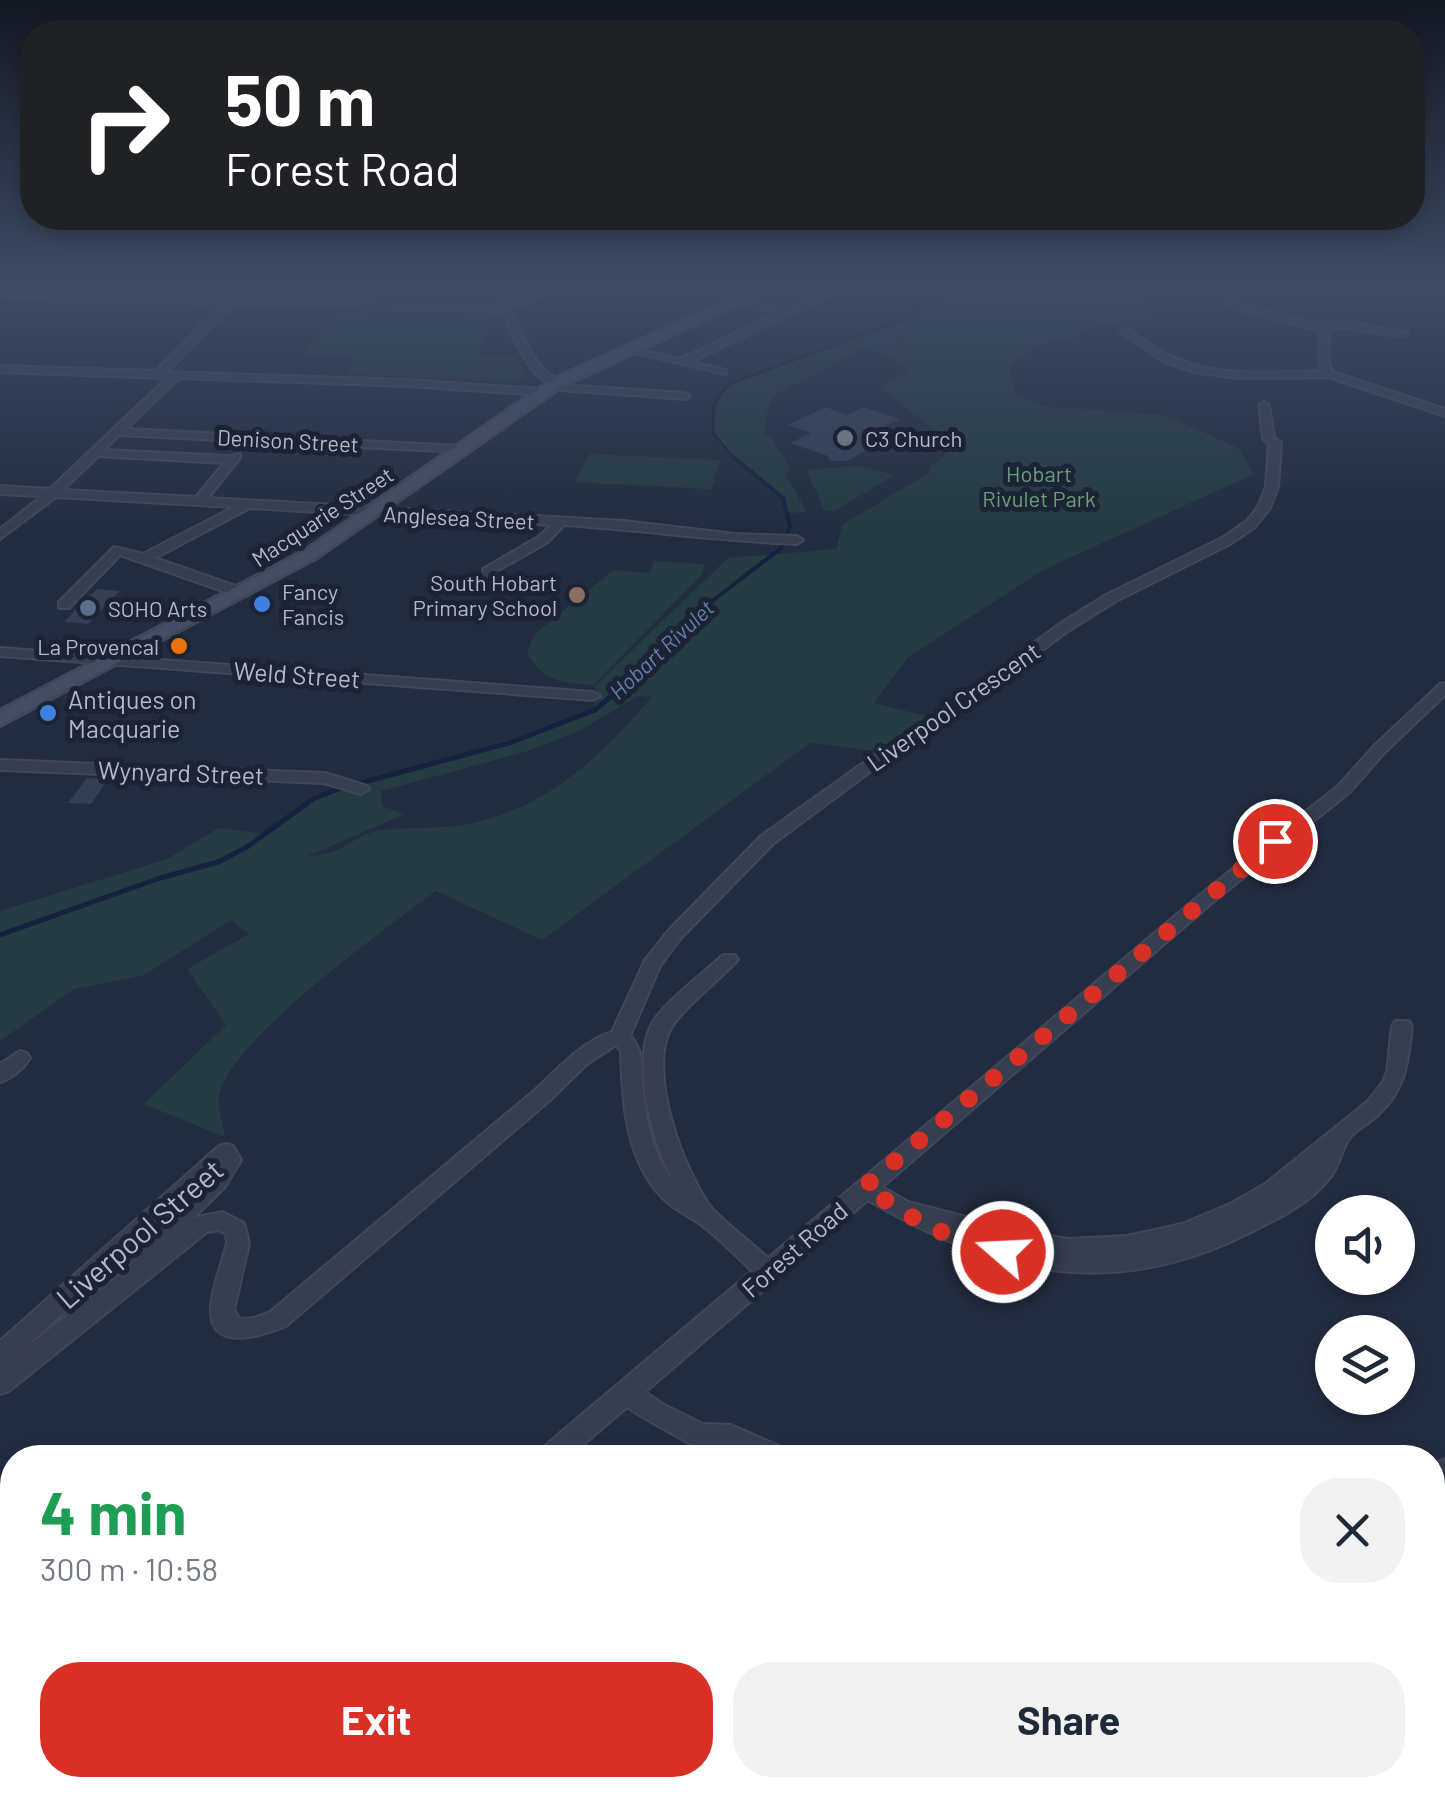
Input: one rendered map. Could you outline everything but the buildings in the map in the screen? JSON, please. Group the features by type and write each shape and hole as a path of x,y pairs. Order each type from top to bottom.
{"street":[{"path":"158,374 164,368"},
{"path":"536,368 539,385"},
{"name":"Macquarie Street","path":"0,718 312,554 460,449 539,385 583,368"},
{"path":"705,368 722,372"},
{"path":"1191,368 1238,375 1329,374 1445,413"},
{"path":"1326,368 1329,374"},
{"path":"0,369 539,385 685,396"},
{"path":"0,534 53,493 176,375"},
{"path":"1424,404 1445,400"},
{"name":"Liverpool Crescent","path":"620,1037 652,964 674,935 767,840 871,764 932,726 1064,628 1251,524 1264,508 1272,487 1274,443 1269,438 1264,406"},
{"name":"Denison Street","path":"116,432 460,449"},
{"path":"198,502 252,438"},
{"path":"96,453 233,460"},
{"name":"Anglesea Street","path":"0,490 560,522 797,540"},
{"path":"144,559 247,505"},
{"path":"488,572 544,539 560,522"},
{"path":"64,605 118,550 242,593"},
{"name":"Weld Street","path":"0,652 594,696"},
{"name":"Forest Road","path":"565,1445 1206,898 1344,790 1358,769 1408,726 1445,687"},
{"name":"Wynyard Street","path":"0,765 335,781 361,789"},
{"path":"704,1215 674,1163 658,1107 653,1052 662,1024 729,959"},
{"path":"864,1187 930,1228 1042,1262 1080,1266 1136,1262 1211,1242 1278,1208 1312,1183 1335,1158 1339,1137 1388,1090 1397,1074 1402,1026"},
{"path":"620,1037 631,1048 631,1080 649,1159 673,1195 704,1215 768,1272"},
{"name":"Liverpool Street","path":"0,1383 202,1224 222,1222 236,1229 238,1243 222,1310 226,1321 236,1330 278,1319 517,1114 533,1106 603,1044 620,1037"},
{"path":"0,1074 20,1058"},
{"name":"Liverpool Street","path":"0,1356 226,1152 230,1160 216,1181 60,1333"},
{"path":"627,1393 655,1413 701,1434 748,1445"},
{"path":"701,1434 713,1445"}],"green space":[{"path":"349,368 522,368 528,377 515,382 345,374"},
{"path":"773,368 827,368 774,395 766,415 765,435 771,436 791,471 785,473 807,512 789,513 763,481 719,443 713,427 715,408 729,384"},
{"name":"Hobart Rivulet Park","path":"906,368 1010,368 1014,392 1042,406 1166,415 1238,448 1254,474 1043,570 907,658 874,703 930,717 876,751 810,743 542,940 436,891 312,987 248,1048 227,1075 219,1098 225,1137 144,1104 226,1025 187,969 249,934 231,920 144,975 74,989 0,1041 0,911 167,859 219,828 266,834 313,799 334,790 570,722 595,710 595,686 728,558 836,549 842,525 929,473 930,467 954,448 938,441 930,427 879,387 910,370","holes":["638,696 652,697 611,742 566,780 515,810 457,826 378,831 335,851 308,856 405,814 382,806 381,791 525,752 579,731"]},
{"path":"589,454 720,460 711,489 575,482"},
{"path":"857,466 895,475 834,511 825,511 806,470"},
{"path":"654,561 705,564 701,576 593,685 555,679 534,663 527,654 533,636 613,570 649,573"}],"waterway":[{"name":"Hobart Rivulet","path":"735,460 713,433 714,403 729,384 773,368"},
{"name":"Hobart Rivulet","path":"627,683 702,609 781,548 790,526 783,498 733,457"},
{"name":"Hobart Rivulet","path":"0,935 160,878 218,862 247,847 313,799 335,790 512,742 595,710 630,680"}],"place":[{"name":"C3 Church","path":"845,438"},
{"name":"South Hobart Primary School","path":"577,595"},
{"name":"Fancy Fancis","path":"262,604"},
{"name":"SOHO Arts","path":"88,608"},
{"name":"La Provencal","path":"179,646"},
{"name":"Antiques on Macquarie","path":"48,713"}],"route":[{"path":"1003,1252 930,1228 864,1187 1275,841"}]}
